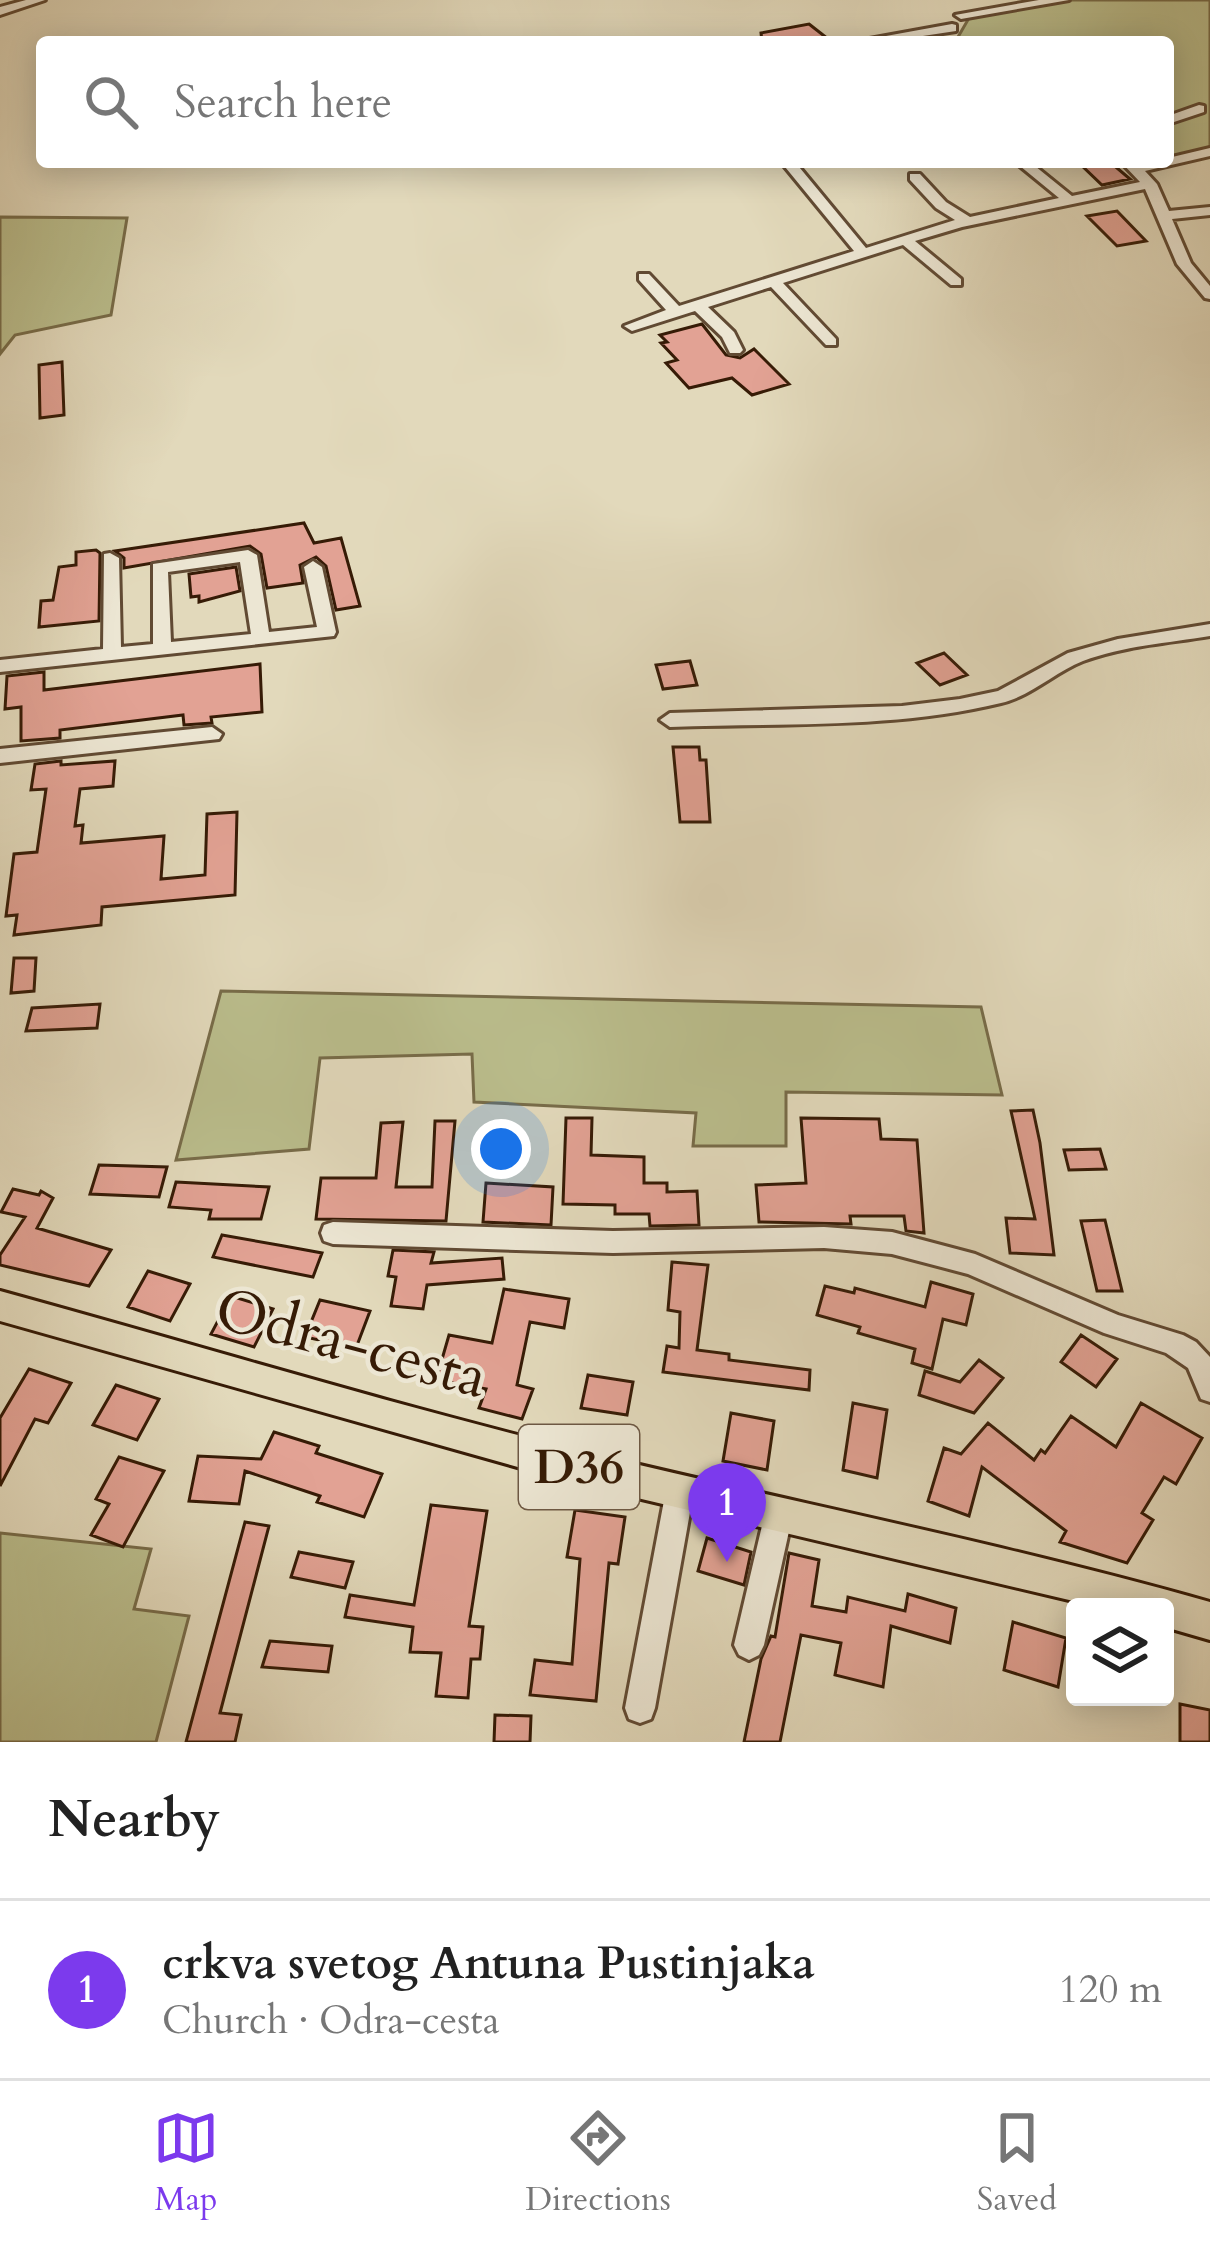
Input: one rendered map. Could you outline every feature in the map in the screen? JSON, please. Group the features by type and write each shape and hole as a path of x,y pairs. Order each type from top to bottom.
{"main road":[{"name":"Odra-cesta","path":"0,1306 578,1467 1132,1598"},
{"name":"Odra-cesta","path":"1174,1610 1210,1621"}],"street":[{"path":"0,11 39,0"},
{"path":"954,35 961,15 955,0"},
{"path":"961,15 1063,0"},
{"path":"1174,118 1199,109"},
{"path":"1174,158 1210,152"},
{"path":"793,168 864,254"},
{"path":"1030,168 1067,198"},
{"path":"1134,168 1150,184 1184,263 1210,295"},
{"path":"915,177 941,205 968,221"},
{"path":"632,326 968,221 1150,184"},
{"path":"1163,216 1210,211"},
{"path":"906,241 956,282"},
{"path":"644,277 677,313"},
{"path":"776,284 831,342"},
{"path":"698,306 729,335 736,350"},
{"path":"162,650 159,568 248,555 260,639"},
{"path":"110,558 112,655"},
{"path":"0,666 327,632 314,567"},
{"path":"670,719 960,706 1004,696 1076,657 1210,630"},
{"path":"0,756 212,734"},
{"path":"333,1234 557,1242 772,1236 869,1239 927,1250 1010,1277 1112,1324 1187,1347 1202,1362 1210,1390"},
{"path":"640,1708 680,1490"},
{"path":"749,1645 779,1513"}],"green space":[{"path":"1065,0 1210,0 1210,152 1174,160 1174,36 959,36 969,18"},
{"path":"0,217 127,218 111,315 15,335 0,354"},
{"path":"221,991 981,1007 1002,1095 786,1092 786,1146 693,1146 696,1113 474,1102 472,1054 320,1058 309,1149 176,1160"},
{"path":"0,1533 151,1549 134,1609 189,1616 156,1742 0,1742"}],"building":[{"path":"809,24 824,36 761,36"},
{"path":"1084,168 1117,168 1130,179 1102,185"},
{"path":"1117,211 1146,241 1117,246 1087,216"},
{"path":"702,324 726,355 740,358 754,349 789,384 752,395 732,378 689,388 666,363 677,360 661,343 667,342 660,335"},
{"path":"62,362 64,415 40,418 39,365"},
{"path":"304,523 314,543 341,538 360,606 336,610 326,566 316,557 300,565 303,583 267,588 261,554 250,546 124,568 124,558 115,551"},
{"path":"76,552 100,553 99,621 39,627 41,601 53,600 59,567 76,565"},
{"path":"236,567 240,591 199,602 199,596 191,597 189,574"},
{"path":"944,653 967,675 940,685 917,663"},
{"path":"690,661 697,685 663,689 656,665"},
{"path":"260,664 262,712 211,717 212,723 184,725 183,715 60,730 60,738 21,741 21,707 5,709 7,676 44,672 44,690"},
{"path":"673,747 699,747 700,760 706,760 710,822 680,822"},
{"path":"61,761 61,765 115,761 113,786 80,789 75,826 83,825 81,843 164,836 161,879 205,875 207,814 237,812 235,895 102,907 101,925 14,935 17,915 6,916 14,854 37,852 46,789 31,790 35,764"},
{"path":"14,958 36,958 34,991 11,993"},
{"path":"100,1004 97,1028 26,1031 32,1008"},
{"path":"1033,1110 1054,1255 1010,1253 1006,1218 1035,1219 1011,1111"},
{"path":"566,1118 592,1118 591,1155 644,1157 644,1183 667,1183 667,1192 697,1191 699,1225 650,1226 649,1214 615,1214 615,1205 563,1204"},
{"path":"801,1118 879,1119 881,1139 917,1140 924,1233 906,1231 904,1216 850,1216 851,1224 759,1222 756,1185 806,1183"},
{"path":"435,1121 455,1121 446,1221 316,1219 321,1178 376,1178 381,1123 403,1122 396,1187 432,1187"},
{"path":"1100,1149 1106,1169 1069,1170 1064,1150"},
{"path":"99,1165 167,1167 159,1197 90,1194"},
{"path":"176,1182 269,1187 261,1219 209,1219 211,1210 169,1207"},
{"path":"486,1183 553,1187 551,1225 483,1222"},
{"path":"13,1189 39,1195 41,1191 53,1198 37,1228 111,1250 89,1286 0,1265 0,1255 25,1217 1,1212"},
{"path":"1105,1220 1122,1291 1097,1291 1081,1221"},
{"path":"222,1235 322,1253 313,1277 213,1257"},
{"path":"393,1250 434,1252 431,1263 502,1258 504,1279 427,1285 423,1309 391,1306 396,1277 388,1276"},
{"path":"672,1262 708,1265 697,1350 729,1354 729,1360 810,1370 809,1390 663,1372 667,1346 679,1348 680,1312 668,1310"},
{"path":"148,1271 190,1284 170,1321 128,1307"},
{"path":"931,1282 973,1294 966,1325 943,1319 932,1369 912,1363 915,1349 817,1315 825,1286 854,1293 855,1288 925,1307"},
{"path":"504,1289 569,1299 564,1328 530,1322 517,1385 533,1389 522,1419 479,1408 486,1389 436,1380 449,1335 492,1343"},
{"path":"231,1296 273,1309 254,1347 211,1334"},
{"path":"320,1300 370,1311 356,1348 305,1337"},
{"path":"1081,1335 1117,1359 1096,1387 1061,1362"},
{"path":"979,1360 1003,1378 974,1413 919,1395 925,1371 960,1382"},
{"path":"29,1369 71,1383 48,1423 35,1419 0,1486 0,1418"},
{"path":"588,1375 633,1382 627,1415 581,1408"},
{"path":"116,1385 159,1399 137,1440 93,1425"},
{"path":"853,1403 887,1410 877,1478 843,1470"},
{"path":"1141,1403 1202,1438 1176,1484 1164,1477 1142,1513 1153,1520 1127,1563 1060,1542 1066,1531 982,1467 969,1516 928,1501 944,1448 961,1454 988,1423 1034,1460 1041,1450 1045,1453 1071,1416 1116,1447"},
{"path":"731,1413 774,1421 767,1470 723,1461"},
{"path":"274,1432 319,1446 316,1453 382,1474 364,1517 317,1502 320,1496 245,1471 239,1504 189,1501 198,1456 261,1459"},
{"path":"119,1457 164,1471 123,1547 91,1535 109,1504 96,1499"},
{"path":"431,1505 487,1511 469,1626 483,1627 480,1659 471,1659 468,1698 436,1696 441,1653 410,1652 413,1627 345,1617 350,1595 414,1605"},
{"path":"575,1510 625,1517 618,1564 609,1563 596,1701 530,1695 535,1660 572,1664 580,1559 567,1557"},
{"path":"245,1522 269,1526 220,1713 241,1715 235,1742 186,1742"},
{"path":"707,1538 751,1552 744,1585 698,1571"},
{"path":"299,1552 353,1562 345,1588 291,1577"},
{"path":"789,1553 819,1560 812,1606 846,1612 848,1597 905,1611 908,1594 956,1608 950,1643 891,1626 883,1687 835,1675 841,1643 801,1635 780,1742 744,1742 761,1659 771,1636 775,1637"},
{"path":"1013,1622 1066,1638 1058,1687 1004,1670"},
{"path":"270,1641 332,1646 328,1672 262,1667"},
{"path":"1180,1704 1210,1710 1210,1742 1180,1742"},
{"path":"495,1715 531,1716 530,1742 494,1742"}],"place":[{"name":"crkva svetog Antuna Pustinjaka","path":"727,1562"}]}
